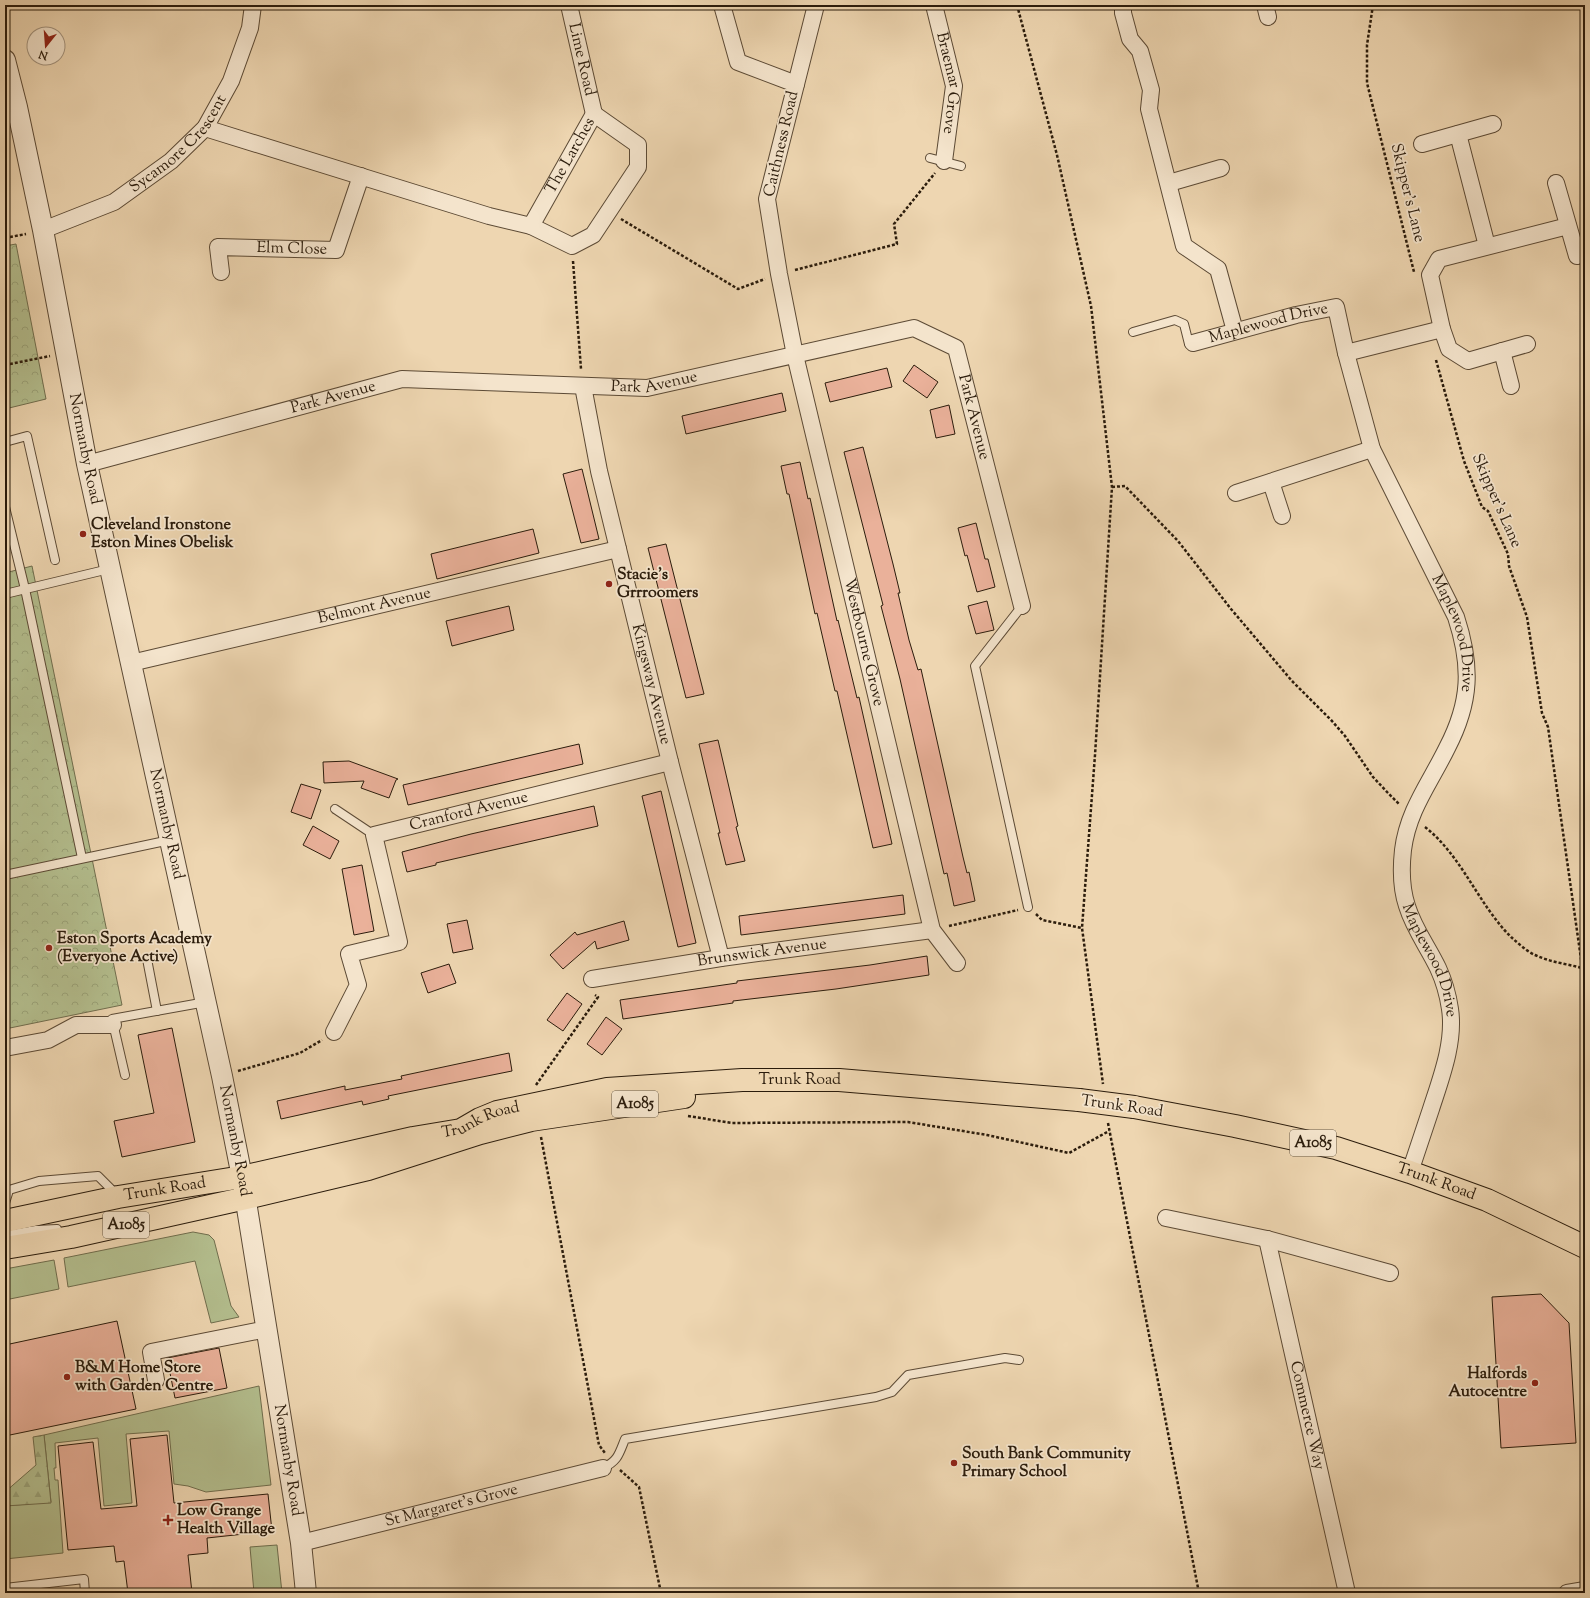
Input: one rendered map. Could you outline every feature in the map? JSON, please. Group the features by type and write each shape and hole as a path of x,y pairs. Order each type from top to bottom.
{"main road":[{"name":"Trunk Road","path":"5,1221 118,1197 242,1176 413,1138 461,1130 480,1119 497,1112 532,1113 607,1089 742,1080 839,1080 1079,1100 1134,1107 1235,1126 1336,1148 1410,1172 1487,1200 1585,1247"},
{"name":"A1085","path":"5,1248 114,1227 368,1169 480,1133 532,1113"}],"street":[{"name":"Sycamore Crescent","path":"43,230 114,202 171,161 205,128 231,81 250,28 253,5"},
{"name":"Lime Road","path":"569,5 594,114"},
{"path":"722,5 738,62 796,84"},
{"name":"Caithness Road","path":"795,355 779,274 767,199 816,5"},
{"name":"Braemar Grove","path":"934,5 954,86 937,160"},
{"path":"1123,5 1123,13 1130,39 1140,51 1151,90 1149,109 1184,246 1218,269 1235,331"},
{"name":"Normanby Road","path":"5,60 17,107 43,230 87,464 206,1002 242,1176 301,1543 306,1593"},
{"name":"The Larches","path":"531,226 594,114 638,145 638,167 593,235 572,246"},
{"path":"1422,144 1493,124"},
{"path":"205,128 489,216 531,226 572,246"},
{"path":"1458,134 1487,246"},
{"path":"1169,183 1221,168"},
{"name":"Elm Close","path":"221,272 218,247 336,250 361,176"},
{"path":"1556,183 1577,256"},
{"path":"1527,344 1468,360 1449,349 1435,330 1430,275 1439,259 1568,226"},
{"name":"Maplewood Drive","path":"1191,344 1296,315 1336,306 1346,353 1372,449 1456,617 1464,641 1467,664 1467,687 1463,707 1457,727 1447,748 1426,784 1412,815 1403,848 1403,886 1407,906 1416,928 1439,969 1446,990 1450,1018 1450,1033 1444,1070 1410,1172"},
{"name":"Park Avenue","path":"87,464 402,379 647,388 914,328 956,348 1022,606"},
{"path":"1346,353 1435,330"},
{"path":"1502,351 1511,386"},
{"name":"Westbourne Grove","path":"795,355 932,930"},
{"name":"Kingsway Avenue","path":"583,386 599,471 670,762 720,958"},
{"path":"1236,493 1372,449"},
{"path":"1271,482 1282,516"},
{"name":"Belmont Avenue","path":"131,663 618,549"},
{"name":"Cranford Avenue","path":"374,835 670,762"},
{"path":"334,1032 358,985 349,954 399,942 374,835"},
{"path":"932,930 957,963"},
{"name":"Brunswick Avenue","path":"592,979 720,958 932,930"},
{"path":"5,1048 48,1040 76,1025 113,1024"},
{"path":"1166,1218 1267,1239 1390,1273"},
{"name":"Commerce Way","path":"1267,1239 1347,1593"},
{"path":"156,1380 150,1352 267,1329"},
{"name":"St Margaret's Grove","path":"301,1543 608,1466"},
{"path":"1567,1593 1585,1590"}],"lane":[{"path":"937,160 961,166"},
{"path":"1133,332 1175,320 1184,324 1191,344"},
{"path":"5,442 28,436 55,560"},
{"path":"5,507 25,589 82,858"},
{"path":"5,594 110,569"},
{"path":"1022,606 975,666 1028,907"},
{"path":"335,809 374,835"},
{"path":"5,875 170,840"},
{"path":"147,959 157,1011"},
{"path":"125,1075 112,1019 206,1002"},
{"path":"5,1203 10,1190 39,1181 76,1177 98,1176 118,1197"},
{"path":"5,1232 7,1235 36,1230 114,1227"},
{"path":"608,1466 619,1454 625,1439 876,1397 892,1392 908,1375 1005,1358 1019,1360"},
{"path":"5,1588 84,1579 86,1593"}],"path":[{"path":"1017,5 1056,155 1092,306 1112,487 1095,755 1082,928 1104,1091"},
{"name":"Skipper's Lane","path":"1373,5 1367,45 1367,83 1416,279"},
{"path":"572,246 583,386"},
{"name":"Skipper's Lane","path":"1435,330 1464,460 1482,507 1488,511 1508,554 1508,566 1527,617 1542,713 1548,727 1585,987"},
{"path":"5,365 66,353"},
{"path":"1112,487 1125,486 1178,541 1231,609 1292,681 1345,736 1373,777 1388,794 1433,834 1446,848 1502,927 1519,944 1534,955 1544,959 1582,968"},
{"path":"932,930 1028,907 1042,920 1082,928"},
{"path":"592,979 589,991 598,997 531,1091 532,1113 540,1133 599,1445 608,1466 638,1487 661,1593"},
{"path":"222,1076 300,1053 334,1032"},
{"path":"686,1116 732,1123 908,1122 987,1135 1069,1153 1108,1131"},
{"path":"1107,1118 1108,1131 1199,1593"}],"green space":[{"path":"16,244 46,399 5,409 5,246"},
{"path":"32,566 122,1005 5,1029 5,573"},
{"path":"193,1232 209,1235 214,1240 231,1306 239,1317 211,1323 195,1261 68,1287 64,1258"},
{"path":"54,1260 59,1289 5,1300 5,1269"},
{"path":"259,1386 271,1485 206,1492 188,1486 174,1484 169,1431 126,1434 132,1503 104,1506 98,1438 55,1443 56,1468 54,1468 55,1480 58,1480 63,1553 5,1559 5,1506 51,1502 44,1435"},
{"path":"44,1435 51,1503 5,1506 5,1492 36,1465 33,1437"},
{"path":"277,1545 282,1593 254,1593 250,1547"}],"building":[{"path":"914,365 938,382 927,398 903,381"},
{"path":"887,368 892,387 830,402 825,383"},
{"path":"782,393 786,411 686,434 682,416"},
{"path":"949,405 955,434 936,438 930,410"},
{"path":"863,447 900,593 898,593 909,640 918,670 921,669 963,857 967,873 969,872 975,901 954,906 947,873 944,874 900,679 881,606 883,605 844,452"},
{"path":"800,462 808,499 810,498 837,621 838,620 857,698 859,697 892,844 873,848 837,691 835,691 817,613 815,614 789,494 787,494 781,466"},
{"path":"582,469 599,539 581,543 563,474"},
{"path":"976,523 985,559 988,559 995,587 977,592 967,555 965,556 958,528"},
{"path":"533,529 539,553 437,579 431,554"},
{"path":"666,544 704,694 686,698 648,548"},
{"path":"987,601 994,630 976,634 968,606"},
{"path":"509,606 514,630 452,646 446,621"},
{"path":"718,740 738,826 736,827 745,861 726,865 699,744"},
{"path":"579,744 583,764 408,805 403,785"},
{"path":"349,761 398,779 396,780 389,798 361,788 364,781 324,783 323,762"},
{"path":"301,784 321,790 311,819 291,812"},
{"path":"661,791 696,943 678,947 642,796"},
{"path":"594,806 598,826 436,863 436,865 407,872 402,852 471,834"},
{"path":"313,826 339,841 330,859 303,845"},
{"path":"362,865 374,931 354,935 342,869"},
{"path":"903,895 905,914 741,935 739,916"},
{"path":"467,920 473,949 453,953 447,924"},
{"path":"624,921 629,940 597,949 595,941 563,969 550,955 575,932 577,935"},
{"path":"927,956 929,975 836,989 733,1001 733,1003 623,1019 620,1000 737,983 737,981 870,965"},
{"path":"449,964 456,983 428,993 421,973"},
{"path":"567,993 582,1004 563,1031 547,1020"},
{"path":"606,1017 622,1029 602,1055 587,1044"},
{"path":"172,1028 195,1142 122,1157 114,1121 154,1113 138,1035"},
{"path":"509,1053 512,1071 388,1096 389,1099 363,1105 362,1101 281,1119 277,1101 345,1086 345,1090 402,1079 401,1076"},
{"name":"Halfords Autocentre","path":"1541,1294 1569,1323 1576,1443 1501,1448 1492,1297"},
{"name":"B&M Home Store with Garden Centre","path":"117,1321 136,1409 5,1436 5,1345"},
{"path":"219,1348 227,1388 175,1398 167,1358"},
{"name":"Low Grange Health Village","path":"167,1435 174,1503 268,1494 272,1531 207,1538 208,1553 188,1555 192,1593 128,1593 124,1561 116,1562 114,1546 68,1550 58,1446 93,1442 101,1509 137,1506 130,1439"}],"place":[{"name":"Cleveland Ironstone Eston Mines Obelisk","path":"83,534"},
{"name":"Stacie's Grrroomers","path":"609,584"},
{"name":"Eston Sports Academy (Everyone Active)","path":"49,948"},
{"name":"B&M Home Store with Garden Centre","path":"67,1377"},
{"name":"Halfords Autocentre","path":"1535,1383"},
{"name":"South Bank Community Primary School","path":"954,1463"},
{"name":"Low Grange Health Village","path":"168,1520"}]}
